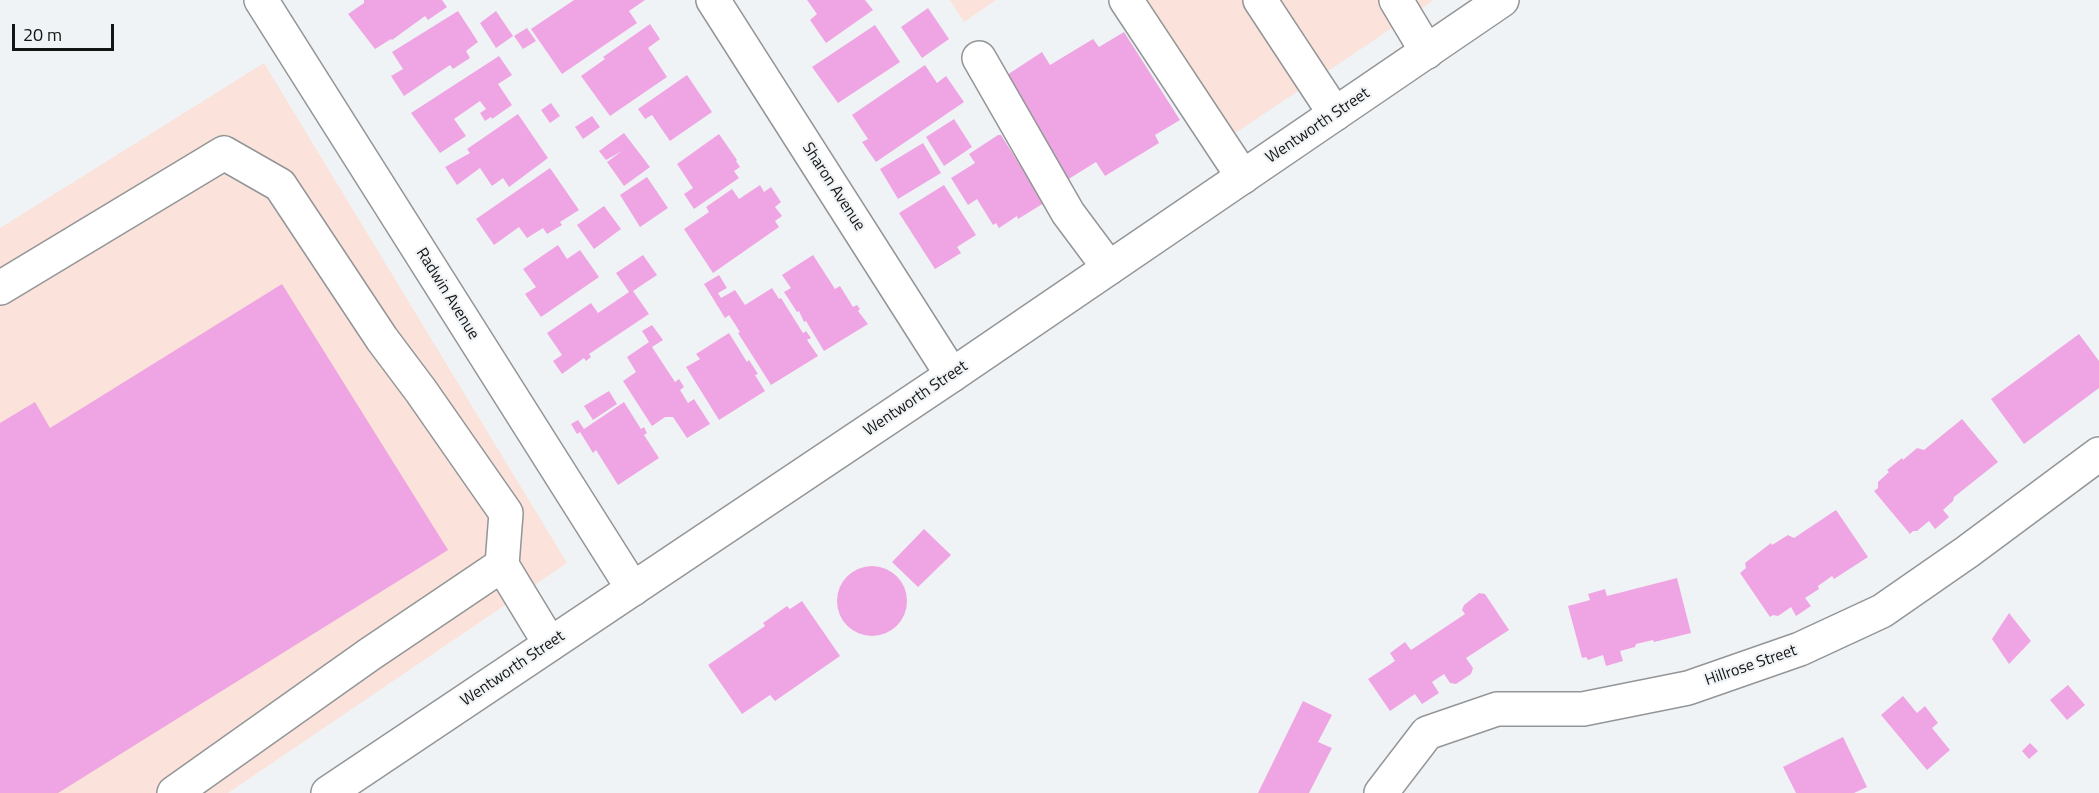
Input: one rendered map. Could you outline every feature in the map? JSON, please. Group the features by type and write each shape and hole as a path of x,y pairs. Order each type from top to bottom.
{"street":[{"name":"Radwin Avenue","path":"261,0 633,589"},
{"name":"Sharon Avenue","path":"713,0 952,375"},
{"path":"1126,0 1244,177"},
{"path":"1260,0 1335,114"},
{"path":"1396,0 1427,52"},
{"name":"Wentworth Street","path":"328,793 952,375 1502,0"},
{"path":"979,58 1068,213 1109,268"},
{"path":"0,288 224,153 279,185 382,339 422,391 506,513 502,565 550,644"},
{"name":"Hillrose Street","path":"1381,793 1427,733 1497,709 1583,709 1688,688 1800,649 1882,611 1967,552 2099,454"},
{"path":"174,793 370,654 502,565"}],"shaded area":[{"path":"950,0 996,0 964,22"},
{"path":"1126,0 1434,0 1213,148"},
{"path":"264,63 567,563 228,793 0,793 0,228"}],"building":[{"path":"364,0 442,0 447,7 428,20 425,16 392,40 375,49 348,14 364,3"},
{"path":"574,0 645,0 629,11 637,23 562,74 531,29"},
{"path":"807,0 865,0 873,10 826,43 810,20 817,14"},
{"path":"928,8 949,39 922,58 901,27"},
{"path":"458,11 478,42 466,51 470,58 453,69 450,65 404,96 391,76 403,69 392,52"},
{"path":"496,11 513,36 496,48 480,23"},
{"path":"650,24 660,39 648,48 667,77 610,116 581,76 605,59 603,57"},
{"path":"875,25 900,62 838,103 812,67"},
{"path":"527,28 536,41 523,49 514,36"},
{"path":"1124,32 1180,120 1155,135 1159,143 1105,176 1096,162 1067,180 1004,77 1042,52 1050,65 1093,39 1099,47"},
{"path":"499,56 512,75 498,84 512,105 492,119 491,117 485,121 480,113 486,109 480,101 454,119 466,136 440,153 411,113"},
{"path":"925,65 937,83 946,76 964,102 876,162 862,142 868,139 852,115"},
{"path":"687,75 712,112 670,141 652,115 645,119 638,109"},
{"path":"551,103 560,116 550,123 541,110"},
{"path":"518,114 548,158 509,187 503,178 492,186 480,168 457,185 445,167 470,153 467,149"},
{"path":"592,116 600,127 583,139 575,127"},
{"path":"954,119 972,147 944,166 926,137"},
{"path":"624,133 650,167 624,186 607,162 622,151 606,160 599,151"},
{"path":"719,134 737,160 740,167 734,171 739,178 694,209 684,194 693,188 677,164"},
{"path":"1001,135 1044,203 999,228 996,223 993,225 977,199 968,205 951,178 975,163 969,154"},
{"path":"923,143 941,173 898,199 880,169"},
{"path":"550,168 579,210 547,234 543,228 527,238 519,227 494,245 476,219"},
{"path":"647,177 668,208 640,227 620,195"},
{"path":"760,185 764,192 771,187 781,202 775,207 782,216 775,221 779,227 713,273 684,229 709,212 706,207 732,189 739,199"},
{"path":"944,185 976,235 957,247 961,253 935,269 899,213"},
{"path":"604,206 621,229 594,249 577,225"},
{"path":"558,245 567,259 580,250 599,277 541,317 525,294 536,287 523,269"},
{"path":"643,255 657,275 633,291 649,314 589,354 591,357 586,361 584,358 562,374 553,361 562,355 547,333 591,303 598,313 629,292 616,273"},
{"path":"813,255 835,289 840,286 853,307 857,305 860,309 858,311 868,324 824,351 806,321 804,322 799,311 797,312 784,292 791,288 782,275"},
{"path":"719,275 727,288 718,293 721,298 735,290 745,305 772,288 803,333 806,331 811,338 807,340 818,356 771,385 729,315 725,318 704,284"},
{"path":"282,284 448,550 58,793 0,793 0,423 35,402 50,428"},
{"path":"652,325 663,340 652,347 675,382 679,379 684,387 680,390 688,403 694,399 710,424 687,438 673,417 665,417 652,426 623,381 636,372 627,357 649,342 642,331"},
{"path":"729,333 747,362 749,360 758,374 755,375 765,391 719,420 686,367 700,359 696,354"},
{"path":"2079,334 2099,361 2099,388 2024,444 1991,399"},
{"path":"609,391 617,404 593,420 584,406"},
{"path":"624,402 641,429 644,427 647,433 644,435 659,458 618,485 596,450 593,453 580,432 577,434 571,424 578,420 584,429"},
{"path":"1962,419 1998,462 1954,497 1953,501 1943,510 1949,517 1935,529 1929,521 1910,534 1874,491 1878,488 1878,482 1889,472 1887,470 1902,458 1903,460 1917,448 1924,450"},
{"path":"1836,510 1868,557 1834,579 1832,576 1818,586 1819,589 1805,598 1811,606 1796,616 1791,607 1778,616 1770,617 1740,573 1746,568 1745,563 1771,543 1772,545 1788,535 1794,538"},
{"path":"924,529 951,555 918,587 892,562"},
{"path":"872,566 885,569 897,576 904,588 907,601 904,614 897,626 885,633 872,636 859,633 847,626 840,614 837,601 840,588 847,576 859,569"},
{"path":"1677,578 1691,633 1636,644 1635,647 1620,651 1623,661 1606,666 1603,655 1588,660 1586,657 1582,658 1568,606 1590,600 1588,594 1605,589 1607,596"},
{"path":"1479,593 1485,594 1509,630 1466,658 1473,668 1471,674 1456,684 1450,683 1444,674 1432,682 1439,693 1422,704 1415,694 1390,711 1368,679 1395,661 1390,653 1405,642 1411,650 1465,614 1462,610 1464,605"},
{"path":"802,601 840,656 775,701 770,695 742,714 708,665 765,626 763,623 787,606 790,609"},
{"path":"2009,613 2031,641 2009,664 1992,639"},
{"path":"2068,685 2085,705 2067,720 2050,700"},
{"path":"1903,696 1917,713 1925,706 1938,723 1932,728 1950,750 1927,770 1881,715"},
{"path":"1303,701 1332,715 1318,742 1332,748 1309,793 1258,793"},
{"path":"1843,737 1867,787 1854,793 1796,793 1783,767"},
{"path":"2030,743 2038,751 2029,759 2022,751"}]}
